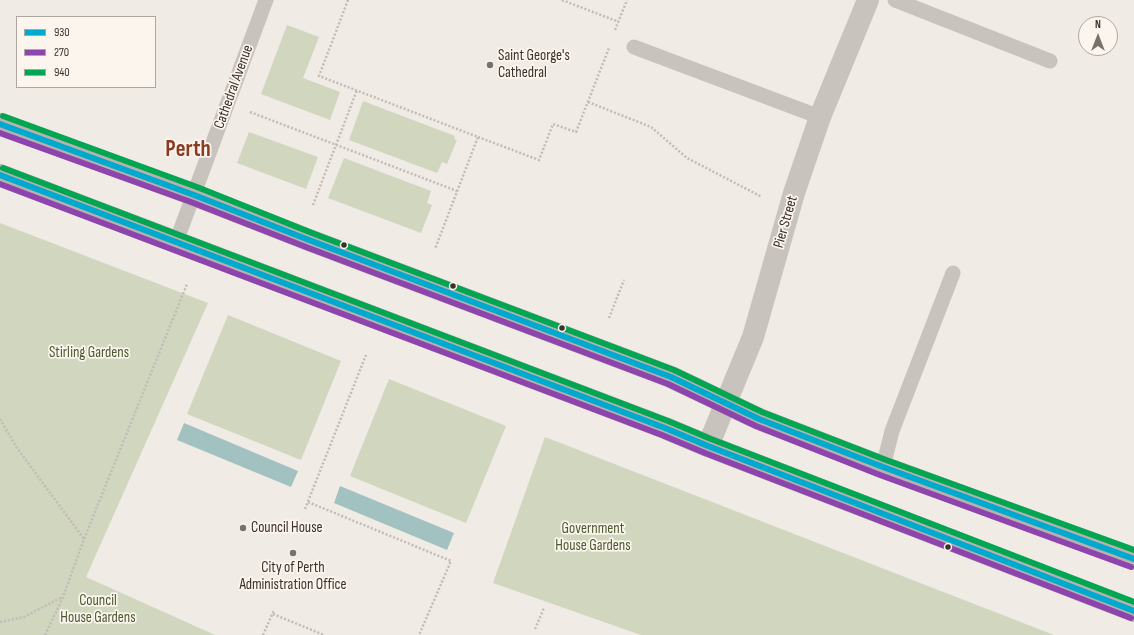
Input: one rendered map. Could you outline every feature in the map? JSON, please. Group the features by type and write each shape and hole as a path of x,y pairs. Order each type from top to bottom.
{"main road":[{"path":"0,124 194,195 671,377 759,419 883,467 1134,558"},
{"path":"0,174 665,428 1134,611"}],"street":[{"name":"Pier Street","path":"708,446 753,337 794,193 820,117 868,0"}],"lane":[{"name":"Cathedral Avenue","path":"176,242 266,0"},
{"path":"895,0 1050,60"},
{"path":"634,47 820,117"},
{"path":"883,467 892,430 953,273"}],"path":[{"path":"348,0 319,76 539,160 553,124 576,132 610,44"},
{"path":"562,0 619,22"},
{"path":"613,36 627,0"},
{"path":"313,205 357,90"},
{"path":"588,102 651,126 687,158 762,197"},
{"path":"228,103 457,192"},
{"path":"435,250 478,137"},
{"path":"609,318 624,280"},
{"path":"45,635 63,597 84,539 187,284"},
{"path":"305,509 366,355"},
{"path":"0,419 17,448 84,539"},
{"path":"308,502 451,561 419,635"},
{"path":"0,622 24,617 63,597"},
{"path":"535,628 544,608"},
{"path":"263,635 273,612 324,635"}],"green space":[{"path":"287,25 319,37 303,78 340,92 330,120 261,94"},
{"path":"363,101 455,136 454,139 457,140 447,164 442,162 437,173 349,140"},
{"path":"249,132 318,157 306,189 237,163"},
{"path":"344,158 431,191 427,203 432,205 421,233 328,198"},
{"name":"Stirling Gardens","path":"0,223 208,303 86,577 215,635 0,635"},
{"path":"228,315 341,361 301,460 187,414"},
{"path":"389,379 506,426 466,523 350,476"},
{"name":"Government House Gardens","path":"545,437 1054,635 641,635 493,583"}],"water":[{"path":"184,423 298,471 291,487 177,440"},
{"path":"340,486 454,533 447,550 334,503"}],"transit line":[{"name":"940","path":"3,116 197,187 312,233 674,370 762,412 886,460 1134,550"},
{"name":"930","path":"0,124 194,195 671,377 759,419 883,467 1134,559"},
{"name":"270","path":"0,133 191,202 668,384 756,426 880,475 1131,567"},
{"name":"940","path":"3,168 668,421 711,439 1134,602"},
{"name":"930","path":"0,175 665,428 1134,611"},
{"name":"270","path":"0,184 662,435 1131,618"}],"place":[{"name":"Saint George's Cathedral","path":"490,65"},
{"name":"Council House","path":"243,528"},
{"name":"City of Perth Administration Office","path":"293,553"}],"district":[{"name":"Perth","path":"188,150"}],"park label":[{"name":"Council House Gardens","path":"98,610"}]}
